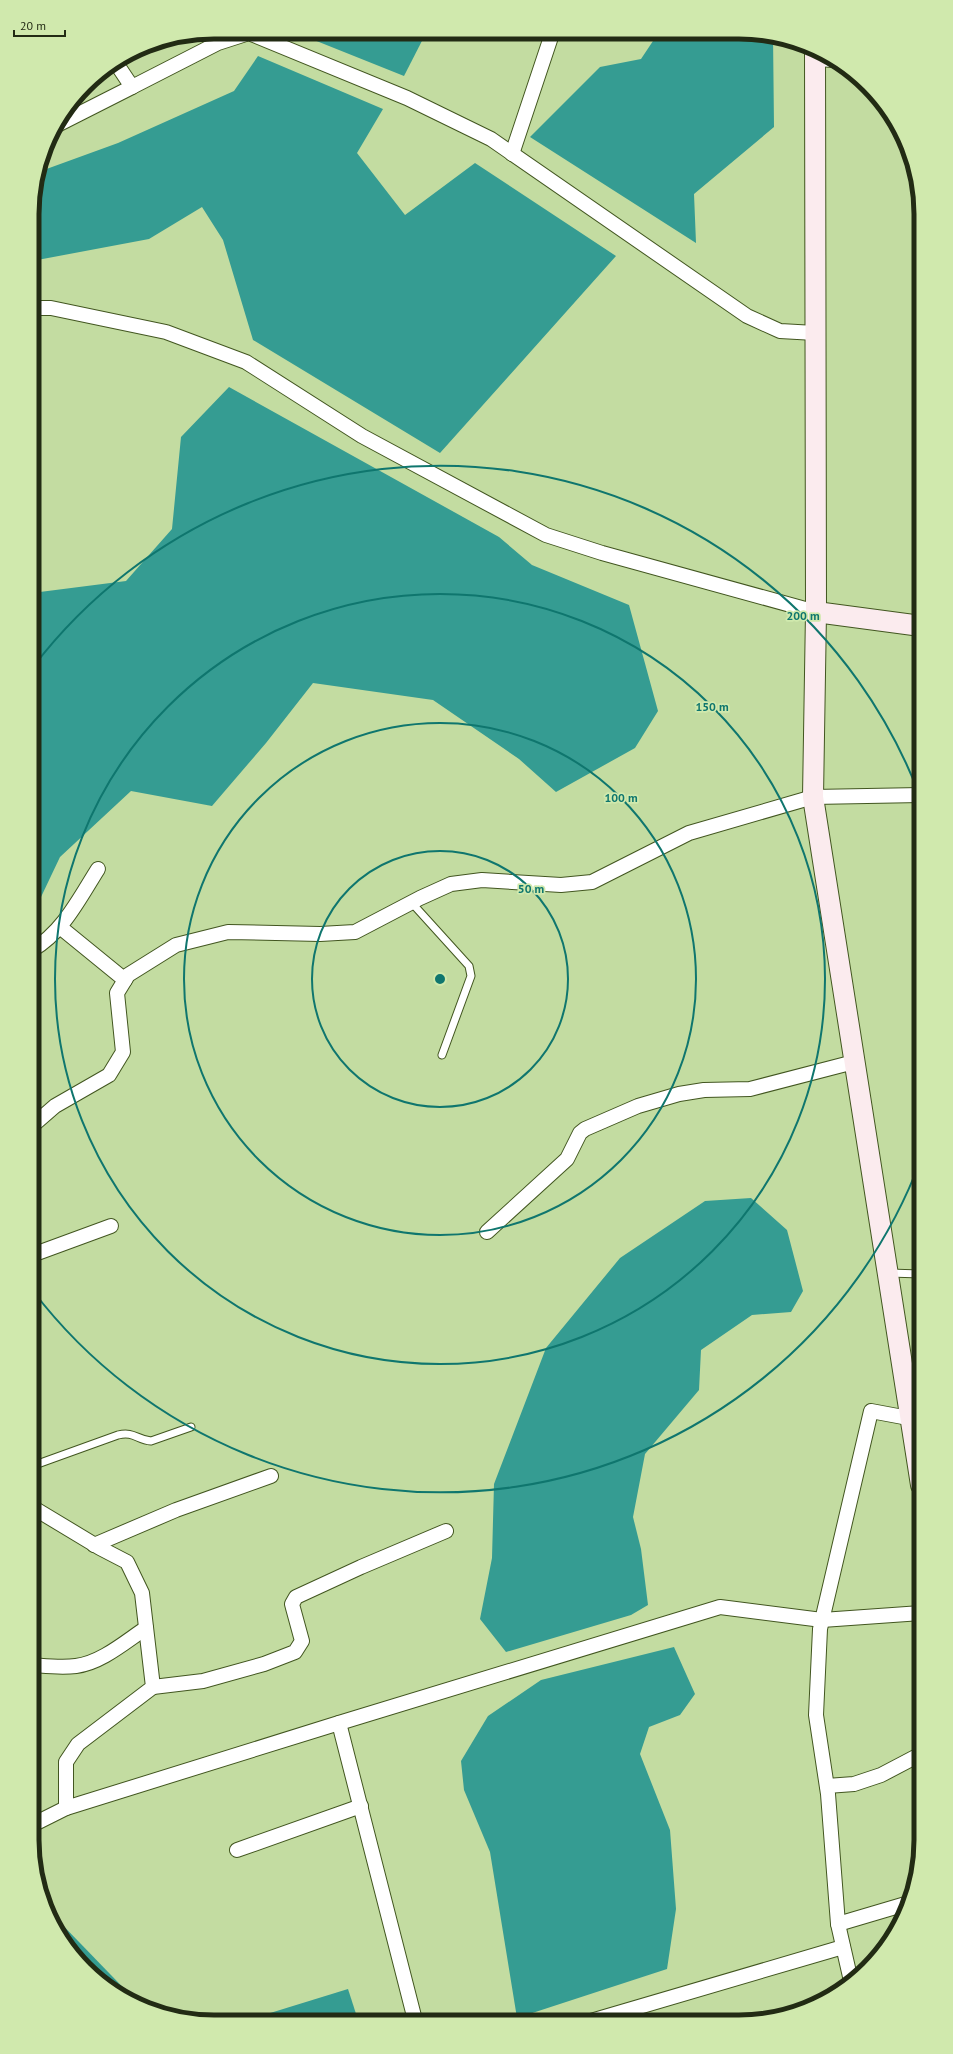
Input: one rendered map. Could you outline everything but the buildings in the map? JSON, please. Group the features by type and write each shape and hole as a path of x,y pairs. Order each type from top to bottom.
{"street":[{"path":"66,121 218,43 230,39"},
{"path":"264,39 407,98 491,139 748,316 780,331 815,333"},
{"path":"512,154 550,39"},
{"path":"821,59 815,333 816,612 813,797 887,1273 914,1415"},
{"path":"119,67 132,87"},
{"path":"39,308 51,308 166,332 246,362 362,436 546,536 816,612 914,625"},
{"path":"39,1120 55,1106 109,1075 123,1052 117,993 128,975 176,945 228,932 320,934 355,932 411,902 451,884 482,880 561,885 592,882 689,833 813,797 914,794"},
{"path":"39,946 49,940 60,927 98,869"},
{"path":"60,927 125,980"},
{"path":"488,1232 567,1159 580,1133 586,1129 638,1106 679,1094 704,1090 750,1089 854,1062"},
{"path":"39,1252 111,1226"},
{"path":"850,1976 838,1924 827,1786 816,1714 820,1629 871,1411 914,1420"},
{"path":"94,1545 176,1510 271,1476"},
{"path":"39,1511 94,1545 127,1562 142,1593 152,1687"},
{"path":"66,1808 66,1762 78,1744 152,1687 203,1681 264,1664 295,1652 302,1641 292,1608 292,1604 296,1598 355,1570 446,1531"},
{"path":"39,1822 66,1808 720,1607 822,1620 914,1613"},
{"path":"39,1665 67,1667 87,1664 146,1628"},
{"path":"339,1723 414,2015"},
{"path":"827,1786 854,1784 881,1775 914,1758"},
{"path":"237,1850 360,1806"},
{"path":"838,1924 902,1905"},
{"path":"611,2015 843,1947"}],"lane":[{"path":"411,902 469,966 471,972 471,976 442,1055"},
{"path":"887,1273 914,1274"},
{"path":"39,1463 118,1435 133,1434 144,1440 151,1441 191,1427"}],"water":[{"path":"312,39 423,39 404,76"},
{"path":"654,39 750,39 773,42 774,127 694,194 696,243 530,137 600,67 641,59"},
{"path":"258,56 383,109 357,153 405,215 475,163 616,256 440,453 253,340 223,240 202,207 149,239 39,260 39,203 45,170 118,143 234,91"},
{"path":"229,387 499,537 532,565 629,605 658,711 635,748 556,792 519,759 433,700 313,683 266,743 212,806 131,791 60,857 39,901 39,592 126,581 172,529 181,437"},
{"path":"751,1198 787,1230 803,1291 791,1312 752,1315 701,1350 699,1390 645,1454 633,1517 641,1549 648,1605 631,1615 506,1652 480,1619 492,1558 494,1484 546,1348 620,1258 705,1201"},
{"path":"674,1647 695,1694 680,1715 649,1727 640,1754 670,1830 676,1909 667,1969 526,2015 517,2015 490,1852 464,1790 461,1761 488,1716 541,1680"},
{"path":"59,1921 129,1993 107,1979 90,1964 75,1947"},
{"path":"348,1989 356,2015 264,2015"}]}
